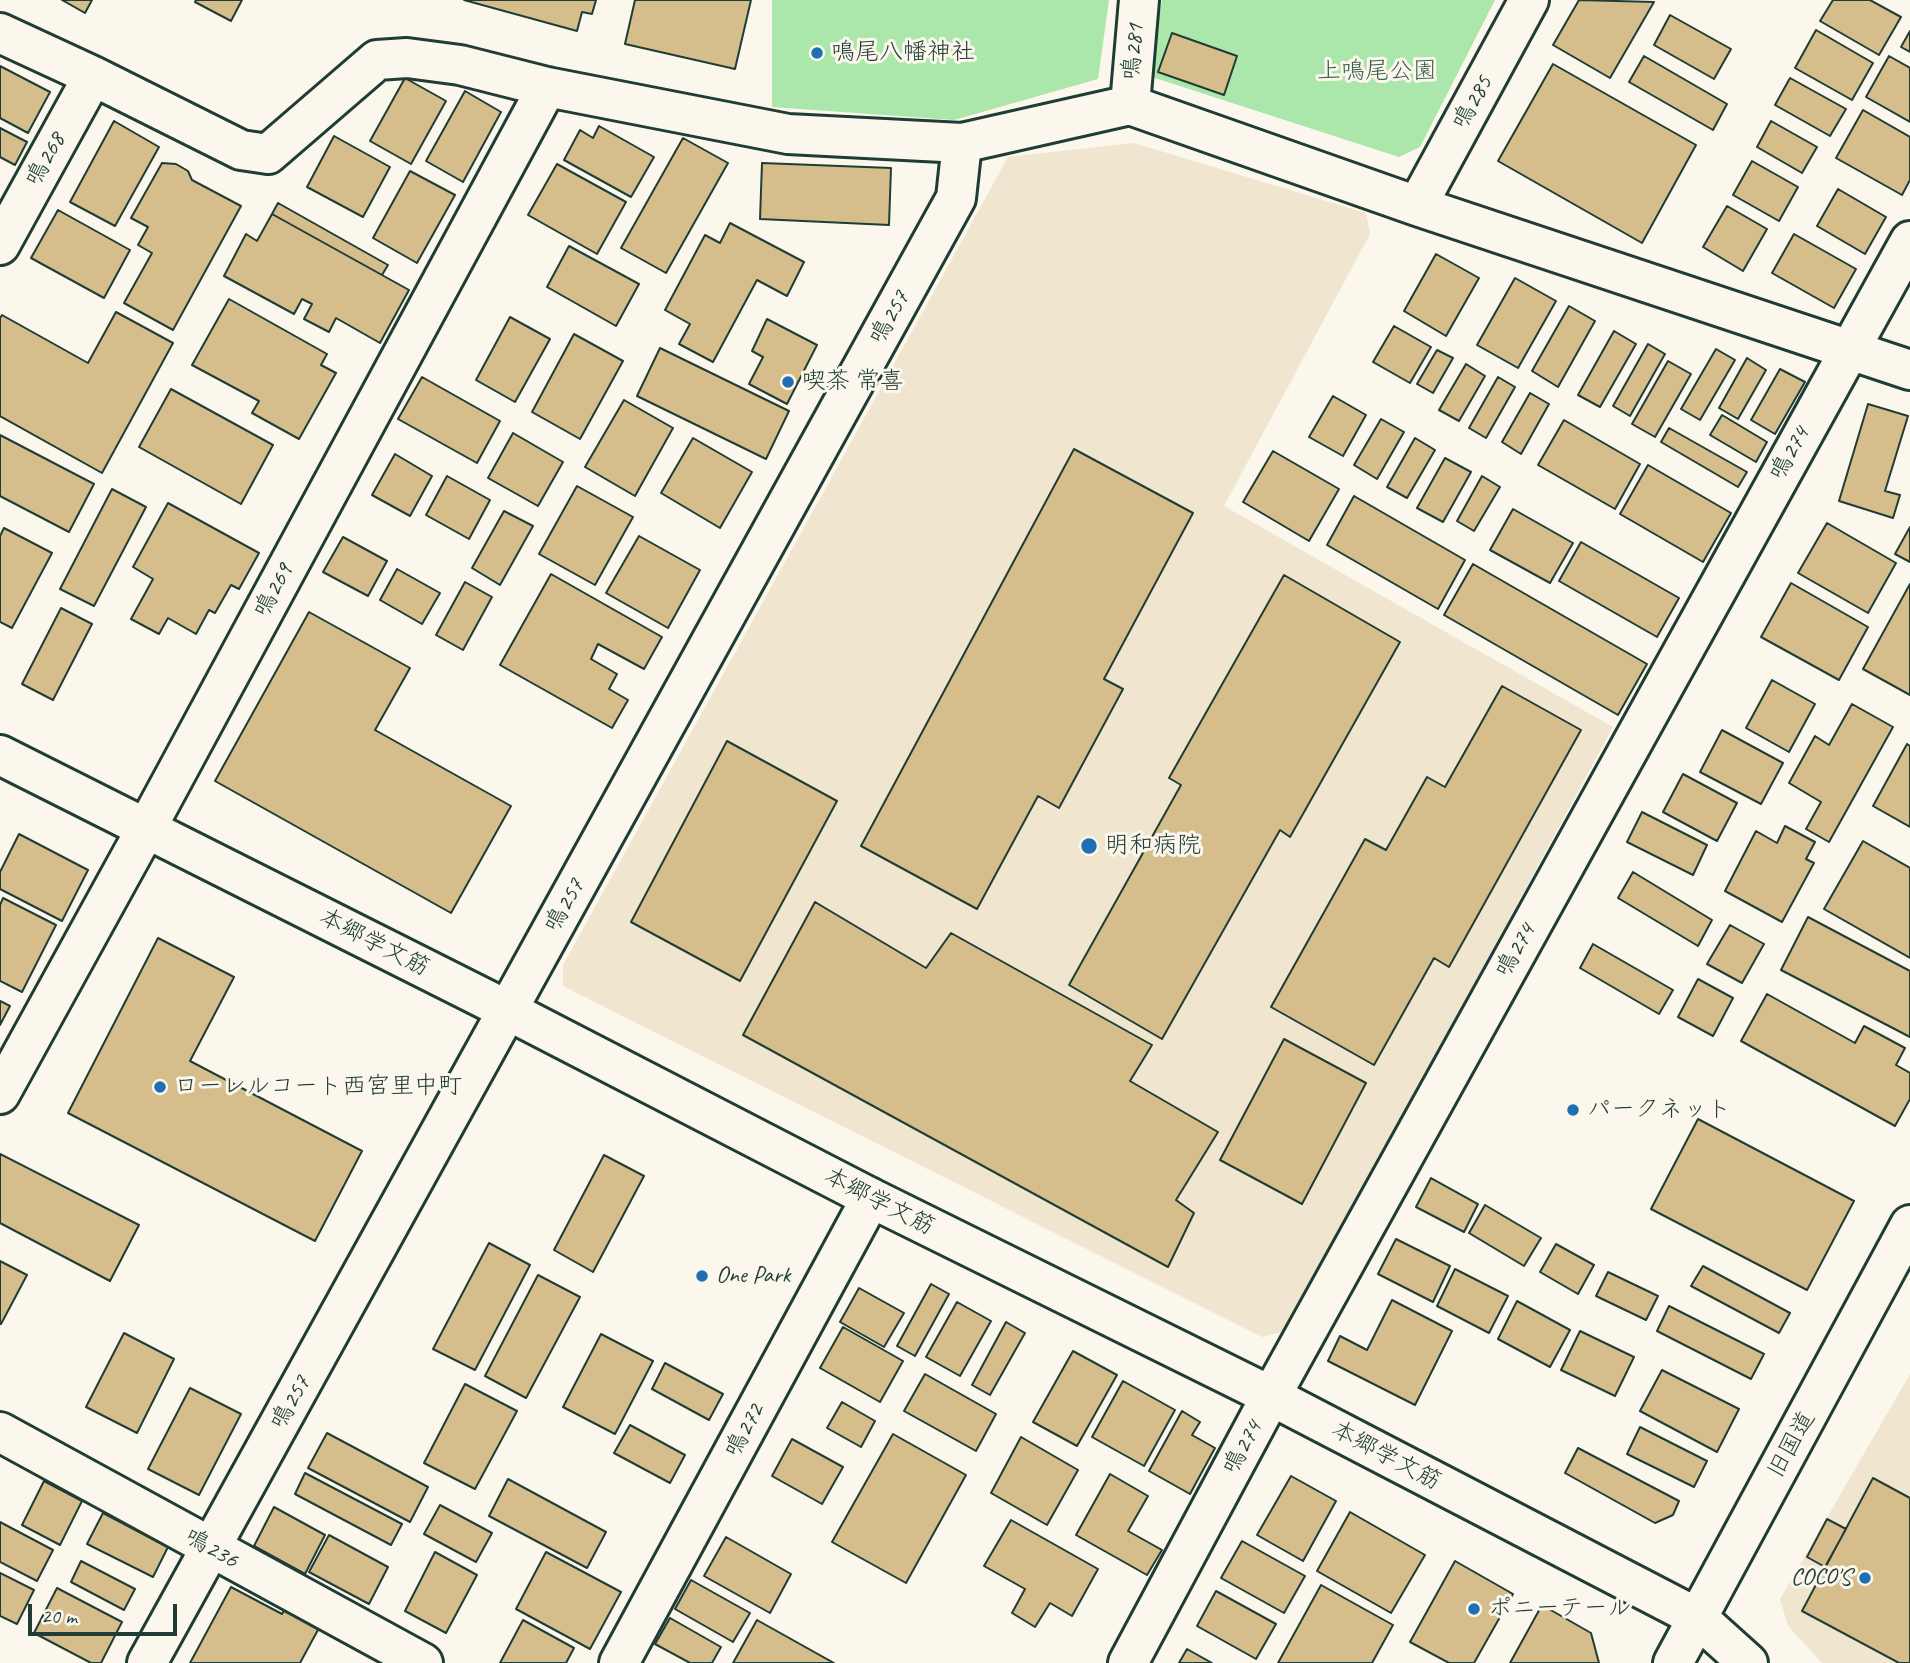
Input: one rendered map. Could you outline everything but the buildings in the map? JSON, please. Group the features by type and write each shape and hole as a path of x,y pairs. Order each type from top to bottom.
{"street":[{"name":"鳴281","path":"1130,105 1139,0"},
{"name":"鳴285","path":"1417,206 1529,0"},
{"path":"0,33 241,150 268,154 377,60 407,58 460,65 547,87 788,134 962,143 1130,105 1417,206 1910,370"},
{"name":"鳴268","path":"0,245 93,76"},
{"name":"鳴269","path":"0,1094 547,87"},
{"name":"鳴257","path":"147,1663 956,198 962,143"},
{"name":"鳴274","path":"1128,1663 1271,1396 1910,241"},
{"name":"本郷学文筋","path":"0,755 507,1010 871,1198 1271,1396 1698,1618 1748,1663"},
{"name":"鳴272","path":"619,1663 871,1198"},
{"name":"旧国道","path":"1672,1663 1899,1267 1910,1225"},
{"name":"鳴236","path":"0,1432 422,1663"}],"shaded area":[{"name":"明和病院","path":"1134,143 1366,213 1370,234 1224,506 1613,727 1286,1331 1262,1337 563,986 563,965 1008,157"},
{"path":"1910,1374 1910,1663 1822,1663 1788,1626 1780,1599"}],"green space":[{"path":"772,0 1109,0 1098,79 954,120 772,107"},
{"name":"上鳴尾公園","path":"1162,0 1495,0 1420,147 1399,157 1155,78 1150,63"}],"place":[{"name":"鳴尾八幡神社","path":"817,53"},
{"name":"喫茶 常喜","path":"788,382"},
{"name":"明和病院","path":"1089,846"},
{"name":"ローレルコート西宮里中町","path":"160,1087"},
{"name":"パークネット","path":"1573,1110"},
{"name":"One Park","path":"702,1276"},
{"name":"COCO'S","path":"1865,1578"},
{"name":"ポニーテール","path":"1474,1609"}]}
